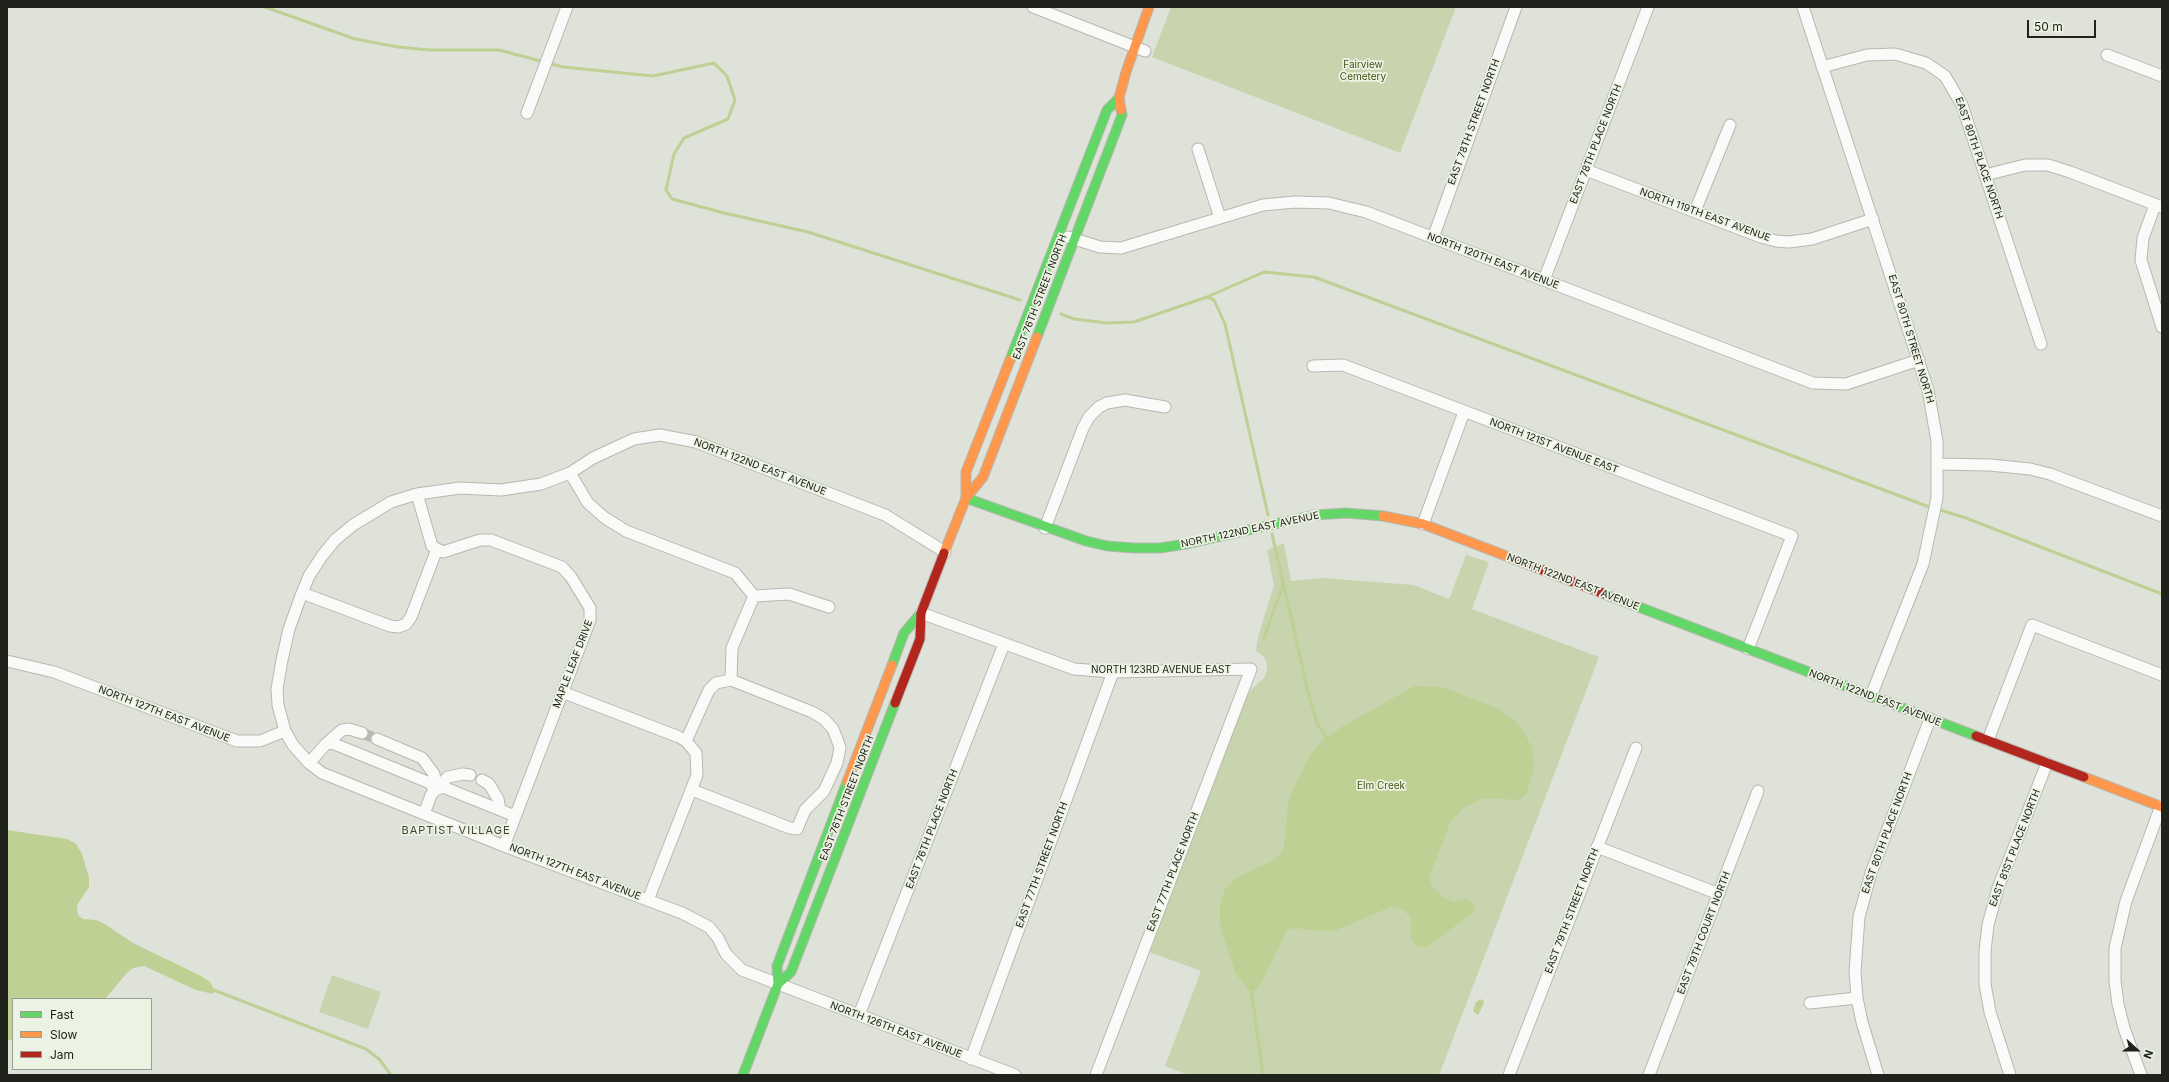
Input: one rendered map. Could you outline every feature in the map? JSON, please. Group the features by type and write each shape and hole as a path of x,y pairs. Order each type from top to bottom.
{"main road":[{"name":"EAST 76TH STREET NORTH","path":"966,498 966,472 1107,110 1120,98 1140,49 1149,7"},
{"name":"EAST 76TH STREET NORTH","path":"743,1075 778,984 777,966 904,633 921,613 966,498 982,477 1122,115 1120,98"},
{"name":"NORTH 122ND EAST AVENUE","path":"966,498 1045,528 1107,546 1160,548 1186,544 1315,515 1346,513 1372,514 1423,524 2161,807"},
{"name":"EAST 76TH STREET NORTH","path":"778,984 791,972 795,963 920,639 921,613"}],"street":[{"path":"527,113 567,7"},
{"path":"1033,7 1140,49"},
{"name":"EAST 78TH STREET NORTH","path":"1433,238 1516,7"},
{"name":"EAST 78TH PLACE NORTH","path":"1544,280 1648,7"},
{"name":"EAST 80TH STREET NORTH","path":"1803,7 1919,360 1934,417 1939,464 1937,498 1923,564 1872,696"},
{"name":"EAST 80TH PLACE NORTH","path":"1822,67 1881,53 1904,55 1936,68 1952,86 1962,105 2041,344"},
{"path":"2107,54 2162,76"},
{"path":"1695,212 1730,125"},
{"path":"1198,149 1220,218"},
{"path":"1985,175 2025,165 2048,165 2158,206 2143,238 2141,260 2162,327"},
{"name":"NORTH 119TH EAST AVENUE","path":"1586,170 1761,238 1789,242 1812,239 1873,219"},
{"name":"NORTH 120TH EAST AVENUE","path":"1059,233 1100,247 1121,248 1247,209 1277,203 1329,203 1366,212 1813,383 1846,384 1919,360"},
{"name":"NORTH 121ST AVENUE EAST","path":"1314,366 1343,366 1792,536 1748,649"},
{"path":"1045,528 1083,428 1099,407 1107,403 1125,400 1165,407"},
{"path":"1423,524 1464,412"},
{"name":"NORTH 122ND EAST AVENUE","path":"285,732 277,689 289,629 309,576 335,540 353,525 391,502 417,494 460,488 501,490 541,484 570,472 593,458 634,439 660,435 684,439 885,515 945,552"},
{"path":"1939,464 1990,465 2030,468 2162,516"},
{"path":"570,472 588,503 604,518 626,531 734,573 754,596"},
{"path":"302,594 390,626 398,627 406,624 411,617 437,549 432,546 417,494"},
{"name":"MAPLE LEAF DRIVE","path":"437,549 442,552 480,540 491,540 562,567 590,608 591,615 504,846"},
{"path":"754,596 789,594 829,607"},
{"path":"731,680 732,648 754,596"},
{"name":"NORTH 123RD AVENUE EAST","path":"921,613 1074,669 1113,672 1250,669"},
{"path":"1988,740 2032,625 2162,675"},
{"name":"EAST 76TH PLACE NORTH","path":"860,1015 1004,644"},
{"name":"NORTH 127TH EAST AVENUE","path":"7,661 54,672 236,741 260,741 285,732 293,745 309,763 322,773 337,780 504,846 699,920 709,927 718,938 726,954 742,970 778,984"},
{"name":"EAST 77TH PLACE NORTH","path":"1096,1075 1250,669"},
{"name":"EAST 77TH STREET NORTH","path":"971,1058 1113,672"},
{"path":"686,741 709,690 716,683 731,680 812,712 824,719 833,729 840,748 837,763 824,791 805,810 797,828 790,828 692,790"},
{"path":"562,692 679,737 686,741 696,753 698,765 692,790 648,900"},
{"name":"EAST 80TH PLACE NORTH","path":"1878,1075 1862,1022 1857,998 1855,972 1856,945 1864,896 1930,719"},
{"path":"309,763 326,744 342,730 349,729 362,733"},
{"path":"377,739 422,758 434,774 436,789"},
{"path":"326,744 332,744 430,783 436,789"},
{"name":"EAST 79TH STREET NORTH","path":"1509,1075 1636,748"},
{"name":"EAST 81ST PLACE NORTH","path":"2010,1075 1990,1012 1985,984 1985,951 1988,925 1998,888 2047,763"},
{"path":"424,814 436,789 448,777 462,774 470,776"},
{"path":"482,780 489,784 498,798 500,810"},
{"path":"436,789 443,787 515,816"},
{"name":"EAST 79TH COURT NORTH","path":"1650,1075 1758,791"},
{"path":"2141,1075 2124,1028 2118,1004 2115,981 2116,948 2126,902 2161,807"},
{"path":"1597,847 1720,894"},
{"name":"NORTH 126TH EAST AVENUE","path":"778,984 1015,1075"},
{"path":"1810,1003 1857,998"}],"green space":[{"name":"Fairview Cemetery","path":"1171,7 1456,7 1400,153 1152,57"},
{"name":"Elm Creek","path":"1284,543 1291,581 1323,578 1414,585 1449,599 1466,555 1489,562 1472,609 1599,657 1439,1075 1188,1075 1165,1066 1201,971 1149,952 1246,698 1251,690 1264,678 1267,670 1267,663 1264,657 1256,651 1258,637 1274,585 1267,550"},
{"path":"332,975 381,992 368,1029 319,1012"}],"shaded area":[{"path":"1415,686 1442,687 1499,709 1514,720 1524,732 1532,748 1534,766 1527,793 1519,800 1483,798 1463,808 1450,823 1429,877 1433,888 1443,897 1454,902 1466,899 1475,906 1473,913 1426,947 1418,946 1411,939 1411,919 1405,911 1391,907 1334,931 1316,931 1296,928 1287,930 1264,978 1256,990 1250,992 1236,974 1223,935 1220,922 1220,905 1225,889 1236,878 1275,860 1284,848 1288,804 1294,787 1311,753 1324,739 1340,728"},
{"path":"7,830 67,839 76,844 82,854 89,878 89,887 77,905 78,915 83,919 96,920 103,923 133,943 201,976 210,982 215,991 213,994 196,990 144,966 133,968 106,998 12,998 12,1040 7,1040"},
{"path":"1480,999 1484,1001 1478,1015 1473,1011 1476,1002"}],"waterway":[{"path":"265,7 355,39 398,47 430,50 499,50 563,67 653,76 714,63 727,76 735,100 728,119 684,138 674,154 666,190 672,199 724,213 808,232 1020,300"},
{"path":"1061,314 1074,319 1107,323 1134,322 1207,297 1264,272 1314,277 1932,508"},
{"path":"1207,297 1214,300 1225,324 1268,515"},
{"path":"1937,509 1966,518 2162,594"},
{"path":"1272,534 1308,692 1317,723 1328,740"},
{"path":"1264,638 1283,585"},
{"path":"1251,988 1263,1075"},
{"path":"211,989 366,1049 379,1059 391,1075"}],"tunnel":[{"path":"362,733 377,739"}],"traffic: fast":[{"path":"1010,360 1107,110 1119,98"},
{"path":"1037,337 1122,115 1121,110"},
{"path":"966,498 1086,541 1107,546 1135,548 1160,548 1186,544 1315,515 1346,513 1383,516"},
{"path":"1610,596 1976,736"},
{"path":"892,665 904,633 921,613"},
{"path":"778,984 791,972 895,703"},
{"path":"743,1075 778,984 777,966 847,782"}],"traffic: slow":[{"path":"1121,110 1119,98 1126,72 1149,7"},
{"path":"944,553 966,498 983,477 1037,337"},
{"path":"966,498 966,472 1010,360"},
{"path":"1383,516 1423,524 1514,559"},
{"path":"847,782 892,665"},
{"path":"2084,777 2162,807"}],"traffic: jam":[{"path":"895,703 920,639 921,613 944,553"},
{"path":"1514,559 1610,596"},
{"path":"1976,736 2084,777"}],"district":[{"name":"BAPTIST VILLAGE","path":"456,831"}]}
